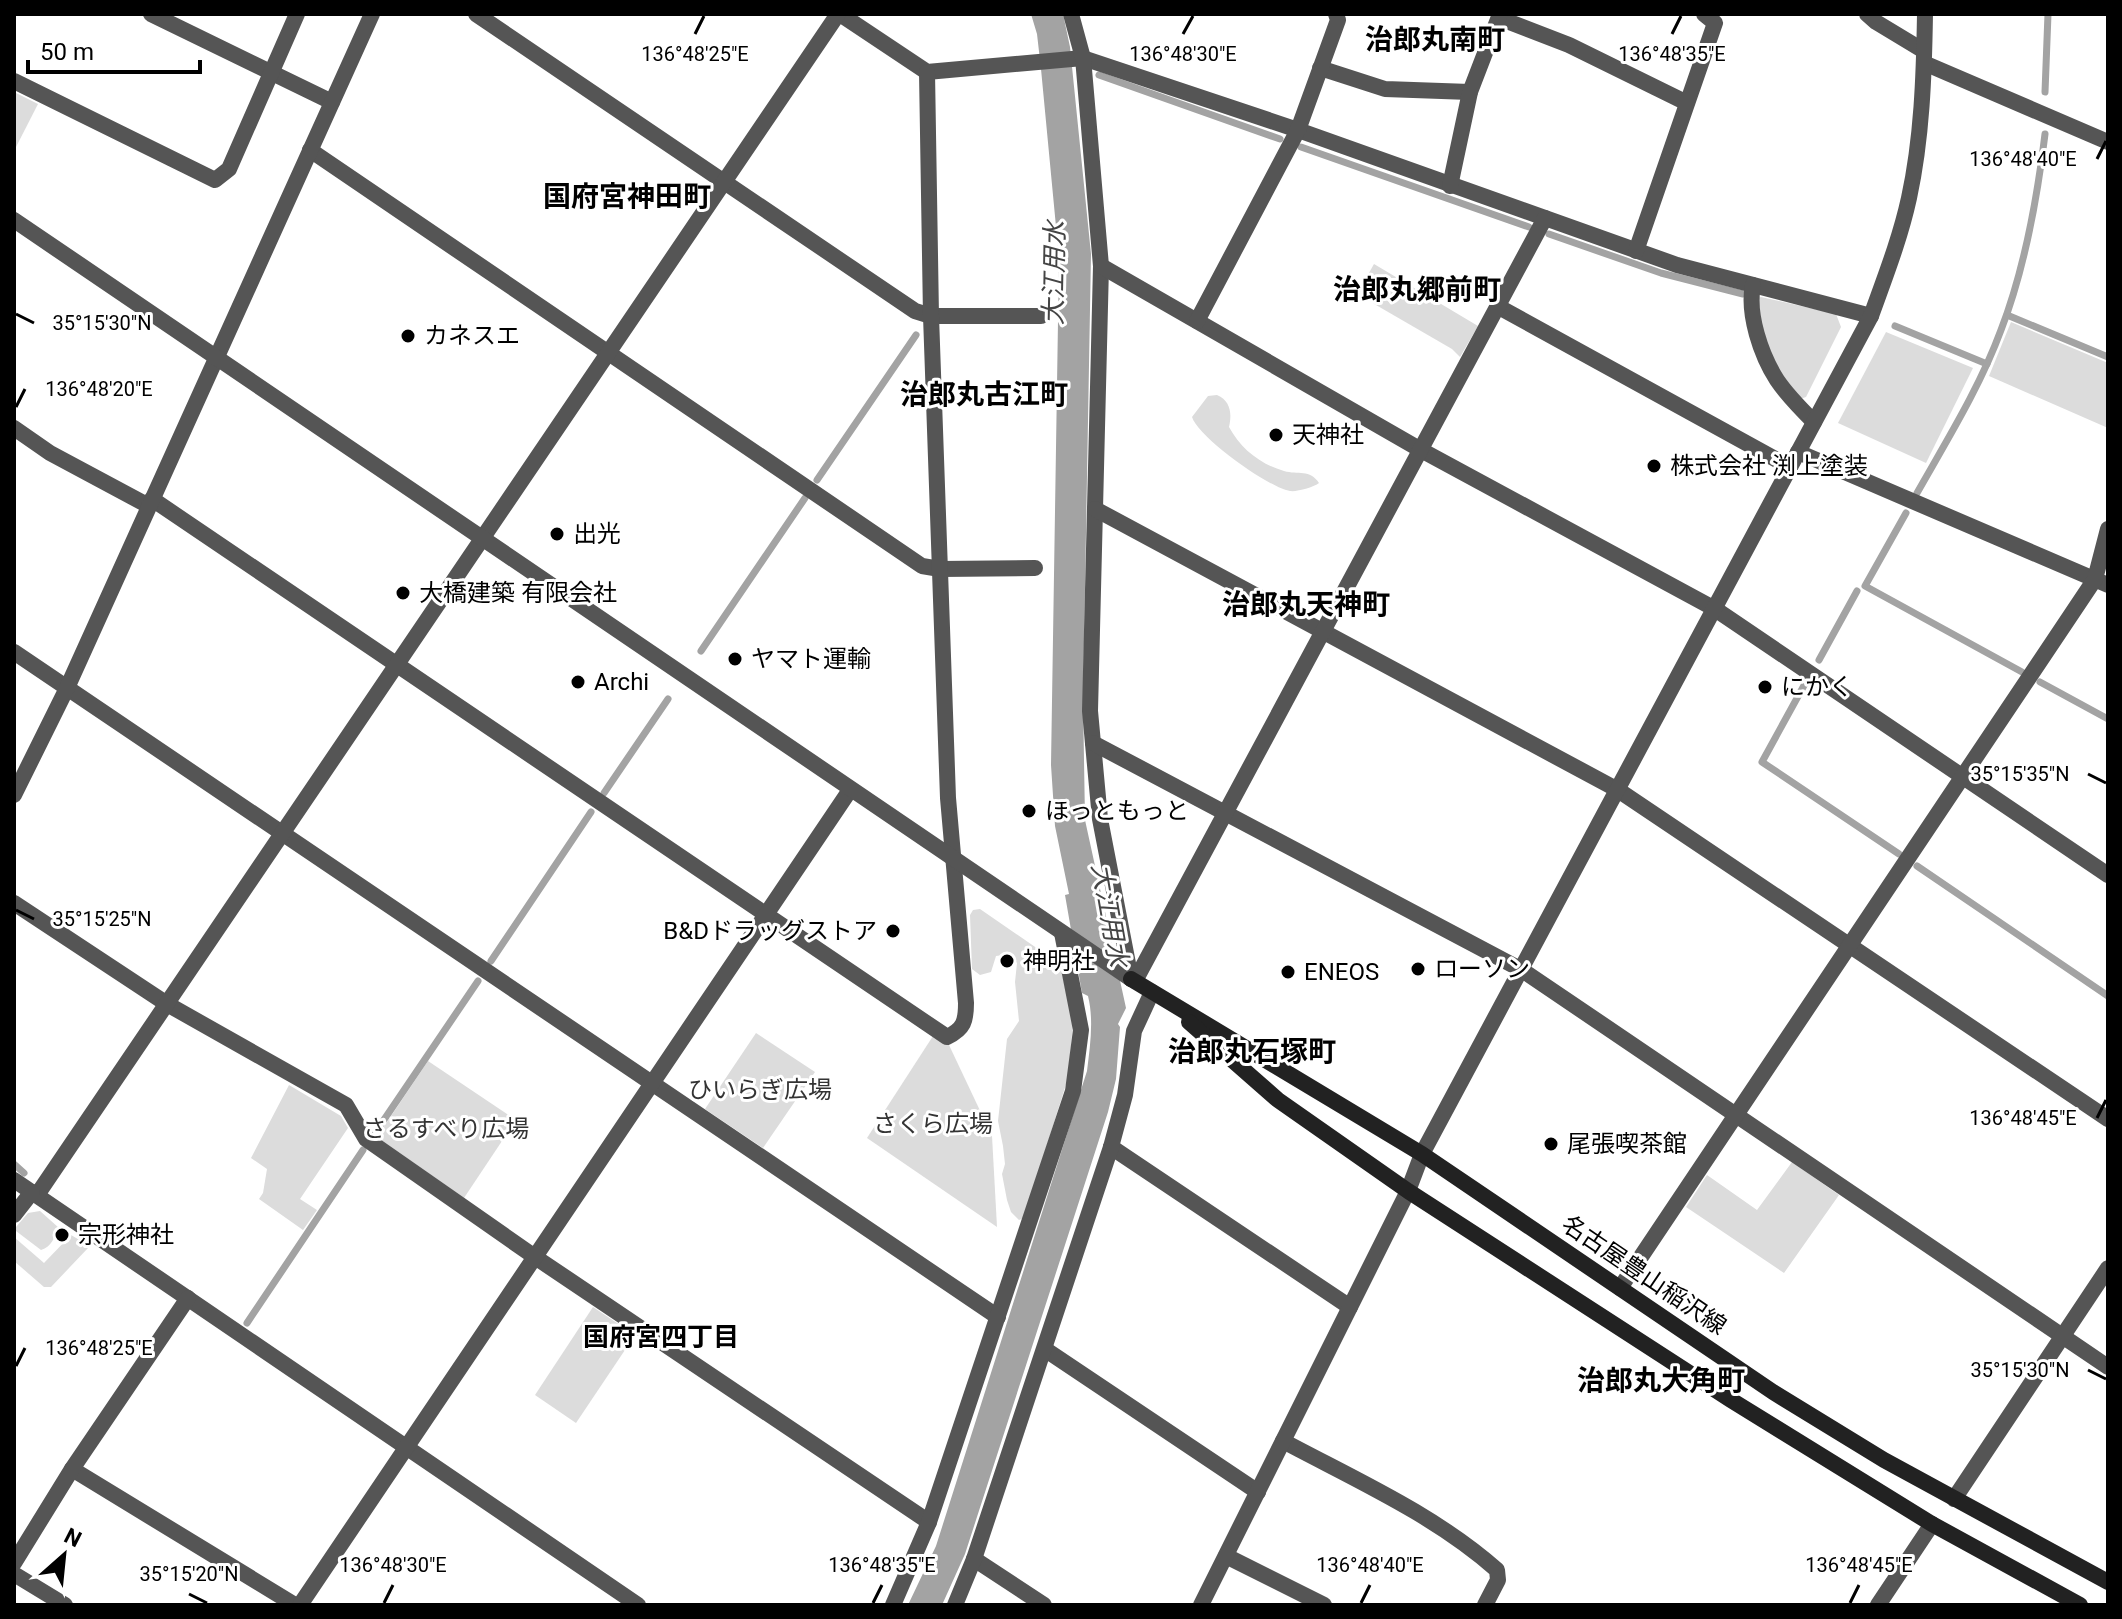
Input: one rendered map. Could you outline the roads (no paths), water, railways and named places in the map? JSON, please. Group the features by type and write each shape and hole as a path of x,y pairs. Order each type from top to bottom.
{"main road":[{"name":"名古屋豊山稲沢線","path":"1130,978 1422,1154 1773,1392 1954,1499 2108,1582"},
{"name":"名古屋豊山稲沢線","path":"1156,994 1278,1100 1408,1191 1731,1400 1932,1524 2080,1605"}],"street":[{"path":"151,14 332,102"},
{"path":"14,81 215,180 229,169 297,14"},
{"path":"14,795 67,688 372,14"},
{"path":"476,14 915,311 931,316 1041,316"},
{"path":"14,1215 34,1194 167,1004 839,14 927,72 1083,58 1298,130 1677,265 1871,316"},
{"path":"1071,14 1083,58 1101,266 1090,711 1100,819 1130,978"},
{"path":"1197,321 1298,130 1338,20 1336,14"},
{"path":"1636,251 1685,102 1715,23 1704,14"},
{"path":"1867,14 1924,57 2108,142"},
{"path":"1201,1605 1408,1191 1422,1154 1871,316 1894,254 1909,197 1919,134 1925,14"},
{"path":"1450,186 1470,92 1499,16 1569,45 1685,102"},
{"path":"1320,68 1385,89 1470,92"},
{"path":"14,428 50,453 150,503 947,1037 958,1032 966,1022 966,1003 951,858 931,316 927,72"},
{"path":"310,150 922,566 940,569 1035,568"},
{"path":"1130,978 1226,813 1545,218"},
{"path":"14,220 1130,978"},
{"path":"1101,266 1421,450 1715,609 2108,875"},
{"path":"1753,285 1749,301 1762,349 1776,379 1814,422"},
{"path":"1497,306 1794,460 2102,582"},
{"path":"1095,509 1618,790 2108,1119"},
{"path":"1620,1288 1963,777 2102,582 2108,529"},
{"path":"14,652 998,1317"},
{"path":"1093,743 1522,970 2108,1367"},
{"path":"72,1469 297,1605 850,790"},
{"path":"14,903 167,1004 346,1105 366,1139 535,1257 929,1522"},
{"path":"893,1605 929,1522 1073,1091 1081,1030 1065,935"},
{"path":"955,1605 974,1559 1046,1350 1111,1147 1125,1095 1134,1031 1156,994"},
{"path":"1111,1147 1350,1307"},
{"path":"14,1180 638,1605"},
{"path":"1954,1499 2108,1268"},
{"path":"14,1563 72,1469 188,1298"},
{"path":"1046,1350 1258,1492"},
{"path":"1283,1441 1397,1501 1483,1557 1497,1570 1498,1580 1485,1605"},
{"path":"1878,1605 1932,1524"},
{"path":"1226,1556 1324,1605"},
{"path":"974,1559 1044,1605"},
{"path":"14,1574 65,1605"}],"waterway":[{"path":"2045,92 2048,14"},
{"path":"1099,75 1280,139"},
{"path":"1917,493 1993,351 2017,282 2029,234 2045,134"},
{"path":"1301,147 1529,227"},
{"path":"1549,234 1661,273 1743,294"},
{"path":"2007,315 2108,357"},
{"path":"1895,326 1987,364"},
{"path":"817,480 916,335"},
{"path":"701,651 805,498"},
{"path":"1906,513 1865,586 2022,672"},
{"path":"1819,660 1857,591"},
{"path":"1807,680 1762,762 1899,854"},
{"path":"2040,682 2108,719"},
{"path":"604,793 668,699"},
{"path":"491,961 591,812"},
{"path":"1917,866 2108,996"},
{"path":"375,1133 478,981"},
{"path":"247,1323 363,1150"},
{"path":"14,1164 24,1173"}],"place":[{"name":"カネスエ","path":"408,336"},
{"name":"天神社","path":"1276,435"},
{"name":"株式会社 渕上塗装","path":"1654,466"},
{"name":"出光","path":"557,534"},
{"name":"大橋建築 有限会社","path":"403,593"},
{"name":"ヤマト運輸","path":"735,659"},
{"name":"Archi","path":"578,682"},
{"name":"にかく","path":"1765,687"},
{"name":"ほっともっと","path":"1029,811"},
{"name":"B&Dドラッグストア","path":"893,931"},
{"name":"神明社","path":"1007,961"},
{"name":"ローソン","path":"1418,969"},
{"name":"ENEOS","path":"1288,972"},
{"name":"尾張喫茶館","path":"1551,1144"},
{"name":"宗形神社","path":"62,1235"}],"district":[{"name":"治郎丸南町","path":"1435,39"},
{"name":"国府宮神田町","path":"627,196"},
{"name":"治郎丸郷前町","path":"1417,289"},
{"name":"治郎丸古江町","path":"984,394"},
{"name":"治郎丸天神町","path":"1306,604"},
{"name":"治郎丸石塚町","path":"1252,1051"},
{"name":"国府宮四丁目","path":"661,1337"},
{"name":"治郎丸大角町","path":"1661,1380"}],"water label":[{"name":"大江用水","path":"1054,273"},
{"name":"大江用水","path":"1110,915"}],"park label":[{"name":"ひいらぎ広場","path":"760,1090"},
{"name":"さくら広場","path":"933,1124"},
{"name":"さるすべり広場","path":"446,1129"}]}
